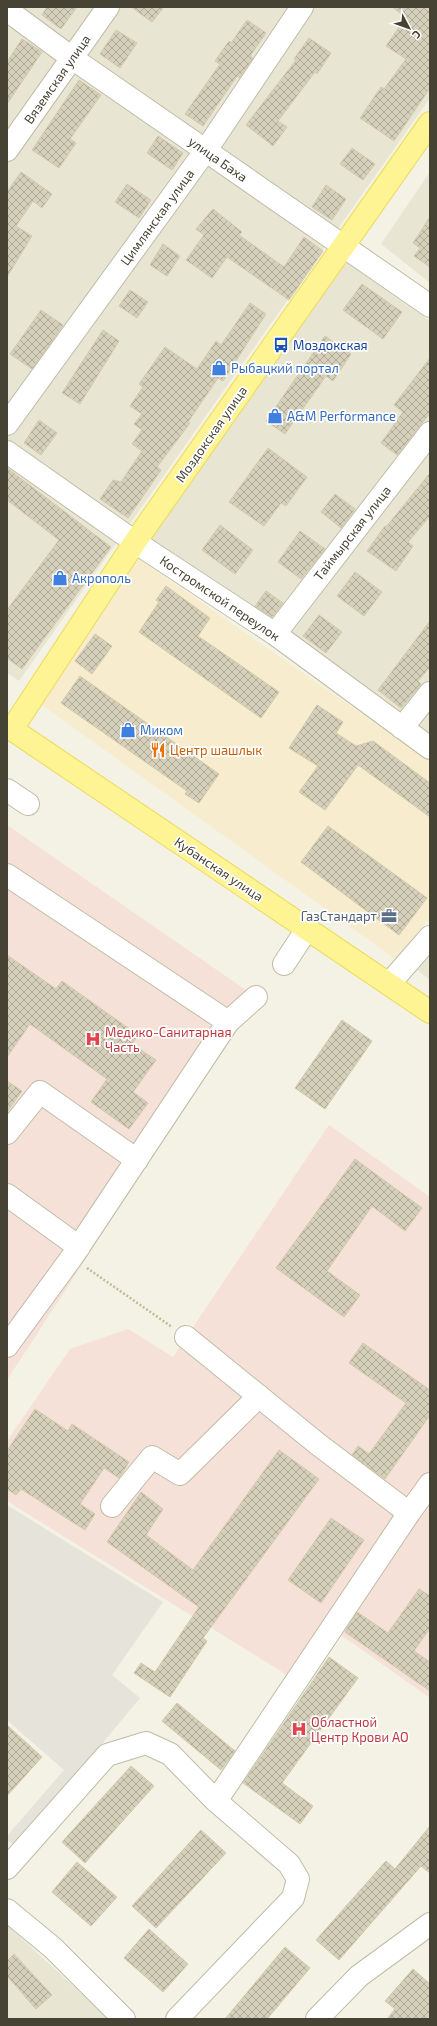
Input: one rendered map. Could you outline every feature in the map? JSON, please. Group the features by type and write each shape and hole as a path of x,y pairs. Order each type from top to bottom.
{"main road":[{"name":"Моздокская улица","path":"9,728 135,542 430,123"},
{"name":"Кубанская улица","path":"9,728 430,1012"}],"street":[{"name":"Вяземская улица","path":"7,150 108,7"},
{"name":"Цимлянская улица","path":"7,424 206,150 302,7"},
{"name":"улица Баха","path":"7,10 72,58 430,306"},
{"name":"Таймырская улица","path":"275,634 430,433"},
{"name":"Костромской переулок","path":"7,452 135,542 275,634 430,748"},
{"path":"402,728 430,693"},
{"path":"7,790 28,804"},
{"path":"7,875 228,1022"},
{"path":"284,964 307,929"},
{"path":"389,984 430,937"},
{"path":"7,1346 76,1252 228,1022 256,997"},
{"path":"7,1133 40,1092 137,1160"},
{"path":"7,1195 76,1252"},
{"path":"186,1337 319,1445 409,1513"},
{"path":"112,1506 152,1457 180,1474 259,1396"},
{"path":"216,1801 430,1484"},
{"path":"7,1868 107,1755 146,1742 170,1754 216,1801 289,1864 298,1879 293,1898 177,2019"},
{"path":"7,1910 53,1948 124,2019"},
{"path":"317,2019 359,1976 430,1924"}],"path":[{"path":"76,1252 186,1337"}],"shaded area":[{"path":"7,7 430,7 430,98 19,681 7,673"},
{"path":"430,172 430,283 381,244"},
{"path":"344,261 430,321 430,743 147,540"},
{"path":"136,557 430,761 430,918 395,959 42,705"},
{"path":"7,825 256,997 7,1380"},
{"path":"430,945 430,980 412,966"},
{"path":"329,1125 430,1197 430,1698 324,1623 287,1675 7,1501 7,1441 70,1349 128,1329 173,1357"},
{"path":"7,1505 163,1602 112,1675 140,1698 16,1847 7,1840 7,1836 64,1770 7,1720"},
{"path":"7,1925 109,2019 7,2019"}],"building":[{"path":"47,7 77,7 61,29 42,15"},
{"path":"131,7 164,7 152,22"},
{"path":"392,7 430,7 430,88 394,141 360,118 381,87 384,89 406,59 386,46 406,17"},
{"path":"247,20 266,33 250,56 253,58 239,78 237,76 203,126 185,114 220,64 215,61 229,41 231,43"},
{"path":"116,30 137,43 120,68 100,54"},
{"path":"309,38 331,53 317,74 315,72 278,121 287,127 273,146 246,125 296,60 294,59"},
{"path":"22,39 42,52 7,104 7,62"},
{"path":"79,80 101,95 70,139 76,143 59,168 32,150"},
{"path":"158,136 183,153 172,170 147,153"},
{"path":"352,148 375,164 363,180 340,164"},
{"path":"21,172 52,194 42,208 33,201 16,226 32,236 7,277 7,192"},
{"path":"127,184 151,200 139,218 115,202"},
{"path":"326,185 346,199 332,220 312,207"},
{"path":"213,209 242,232 239,235 284,267 304,237 323,251 289,300 227,257 212,278 186,260 204,235 196,229"},
{"path":"430,217 430,267 414,256 420,248 413,243"},
{"path":"163,244 180,256 167,276 150,265"},
{"path":"362,284 402,312 383,339 343,310"},
{"path":"130,290 148,302 137,318 119,306"},
{"path":"250,303 266,314 223,381 218,378 188,422 190,423 157,467 161,470 128,518 100,499 113,480 121,482 142,451 132,444 142,430 134,424 142,414 130,406 143,387 139,384 165,347 197,369 216,341 221,345"},
{"path":"41,310 63,325 32,369 10,354"},
{"path":"103,330 119,341 80,404 62,393"},
{"path":"325,336 351,354 333,381 326,376 285,434 266,421"},
{"path":"430,358 430,413 397,455 381,443 403,412 394,405"},
{"path":"39,420 57,433 41,455 24,443"},
{"path":"268,448 307,477 286,506 281,503 264,526 229,502"},
{"path":"7,468 111,547 22,669 7,658 7,610 59,540 7,500"},
{"path":"430,473 430,516 408,542 413,546 396,571 367,551 385,526 386,527"},
{"path":"335,494 355,509 341,528 321,512"},
{"path":"220,525 253,550 235,574 202,550"},
{"path":"300,531 325,549 301,579 278,562"},
{"path":"355,572 382,592 364,616 337,596"},
{"path":"166,586 210,618 198,636 279,692 261,718 139,632 159,602 156,600"},
{"path":"266,591 283,603 272,617 255,606"},
{"path":"319,615 342,632 326,653 303,636"},
{"path":"430,621 430,667 418,681 421,684 401,708 378,690"},
{"path":"95,634 112,646 92,674 75,661"},
{"path":"80,676 219,774 199,803 185,794 187,791 61,703"},
{"path":"317,705 343,722 336,733 356,746 373,741 430,783 430,817 358,765 325,810 299,792 318,766 289,748"},
{"path":"328,826 427,898 399,935 301,862"},
{"name":"Медико-Санитарная Часть","path":"7,955 56,989 62,981 138,1035 132,1044 156,1060 133,1092 148,1103 129,1129 91,1102 107,1079 30,1024 7,1057"},
{"path":"342,1020 372,1041 325,1109 295,1088"},
{"path":"7,1081 22,1091 7,1112"},
{"path":"355,1159 422,1208 405,1231 372,1206 327,1271 360,1295 344,1317 276,1268"},
{"path":"363,1343 430,1390 430,1415 385,1479 352,1455 358,1446 369,1454 406,1403 349,1363"},
{"path":"35,1409 68,1431 72,1424 129,1462 119,1478 104,1468 80,1504 95,1514 85,1530 21,1489 16,1495 7,1489 7,1451"},
{"path":"279,1450 319,1479 203,1638 207,1641 170,1697 134,1673 141,1663 155,1672 199,1607 107,1542 141,1492 163,1509 146,1535 193,1570"},
{"path":"331,1518 364,1540 321,1603 288,1580"},
{"path":"419,1589 430,1596 430,1628 414,1651 430,1662 430,1691 345,1632 357,1612 388,1633"},
{"name":"Областной Центр Крови АО","path":"329,1657 358,1678 282,1783 313,1806 300,1824 243,1783"},
{"path":"177,1703 235,1751 221,1770 162,1721"},
{"path":"7,1725 42,1757 7,1796"},
{"path":"131,1766 154,1786 85,1863 62,1842"},
{"path":"430,1826 430,1873 421,1866 339,1960 316,1940 386,1861 395,1869"},
{"path":"201,1830 226,1853 156,1928 132,1906"},
{"path":"77,1862 117,1897 91,1926 52,1892"},
{"path":"149,1929 188,1964 163,1992 124,1958"},
{"path":"285,1947 310,1968 267,2019 225,2019"},
{"path":"14,1954 52,1995 36,2009 7,1976 7,1961"},
{"path":"413,1969 430,1984 430,2019 387,2019 395,2009 385,2001"}],"place":[{"name":"Моздокская","path":"281,345"},
{"name":"Рыбацкий портал","path":"219,368"},
{"name":"A&M Performance","path":"275,416"},
{"name":"Акрополь","path":"60,578"},
{"name":"Миком","path":"128,730"},
{"name":"Центр шашлык","path":"158,750"},
{"name":"ГазСтандарт","path":"389,916"},
{"name":"Медико-Санитарная Часть","path":"93,1039"},
{"name":"Областной Центр Крови АО","path":"299,1729"}]}
